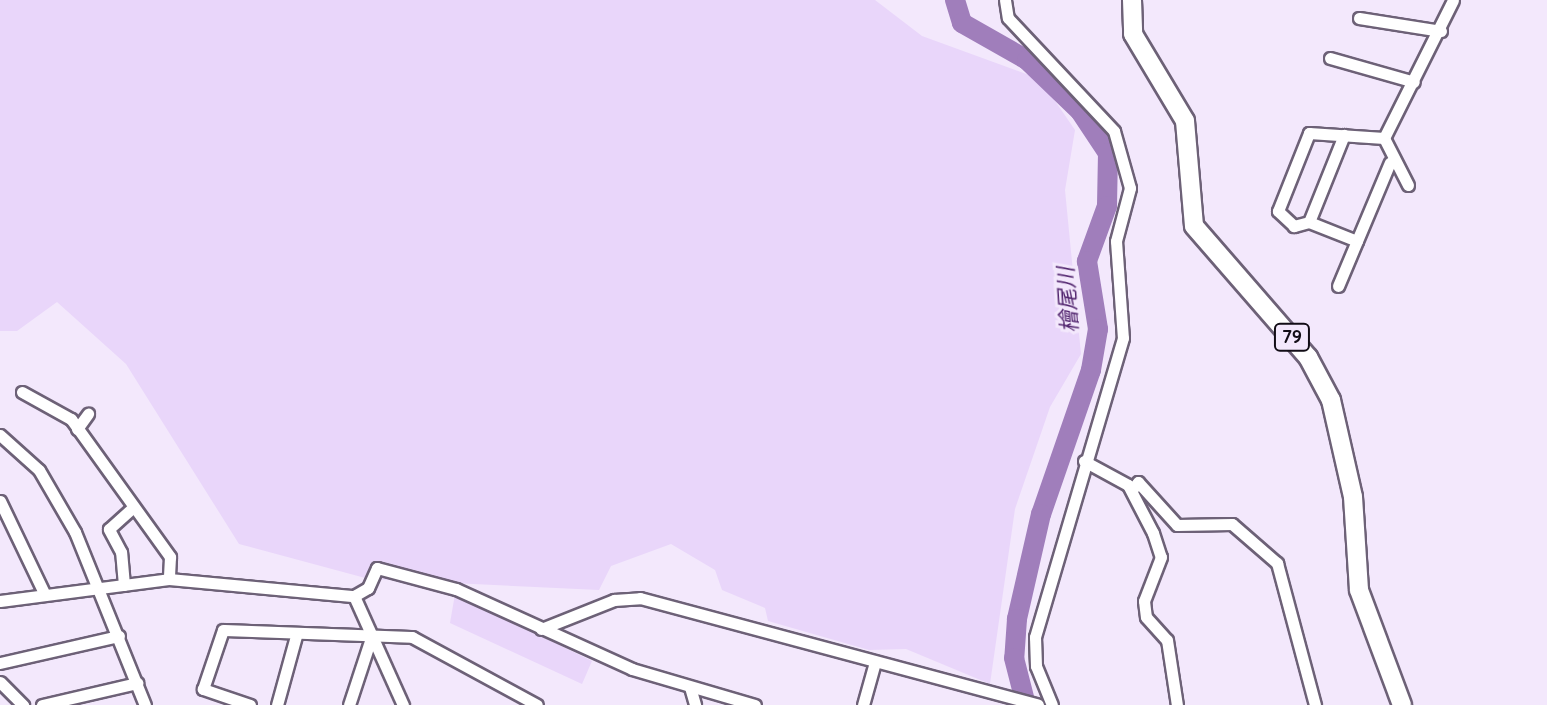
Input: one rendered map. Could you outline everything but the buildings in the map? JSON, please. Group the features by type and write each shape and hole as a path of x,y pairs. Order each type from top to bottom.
{"main road":[{"name":"79","path":"1132,0 1133,34 1185,121 1194,226 1308,357 1331,400 1353,497 1359,590 1402,705"}],"street":[{"path":"1005,0 1008,18 1114,131 1129,176 1116,241 1123,338 1084,461 1035,637 1036,666 1052,705"},
{"path":"1408,185 1390,162 1384,138 1441,31 1453,0"},
{"path":"1359,18 1441,31"},
{"path":"1330,58 1414,82"},
{"path":"1357,241 1309,222 1281,220 1288,185 1309,133 1384,138"},
{"path":"1309,222 1344,135"},
{"path":"1338,286 1390,162"},
{"path":"22,392 77,429 130,510 142,512 170,557 169,579"},
{"path":"77,429 88,414"},
{"path":"0,435 39,470 99,588 145,705"},
{"path":"1084,461 1132,490 1161,557 1144,601 1146,617 1167,640 1177,705"},
{"path":"1132,490 1138,482 1177,525 1232,524 1277,563 1315,705"},
{"path":"0,501 45,595"},
{"path":"124,585 121,552 109,529 130,510"},
{"path":"0,601 169,579 354,596 368,588 377,568 456,589 541,629 690,687 755,705"},
{"path":"354,596 371,638 383,650 403,705"},
{"path":"541,629 614,600 640,598 1013,701 1038,705"},
{"path":"250,705 203,689 222,631 296,636 412,637 518,701 537,705"},
{"path":"0,663 119,636"},
{"path":"277,705 296,636"},
{"path":"349,705 371,638"},
{"path":"863,705 875,662"},
{"path":"0,682 23,705"},
{"path":"42,705 137,683"},
{"path":"690,687 695,705"}],"shaded area":[{"path":"0,0 875,0 922,36 1040,79 1075,130 1065,190 1081,354 1050,407 1015,509 990,684 906,649 869,650 768,621 765,608 722,590 715,570 671,544 611,566 599,590 369,579 239,544 126,364 57,302 17,331 0,331"},
{"path":"455,594 592,661 582,684 450,623"}],"waterway":[{"name":"檜尾川","path":"955,0 962,23 1027,60 1080,111 1108,153 1107,206 1087,261 1098,329 1091,370 1041,514 1017,619 1014,658 1026,705"}]}
